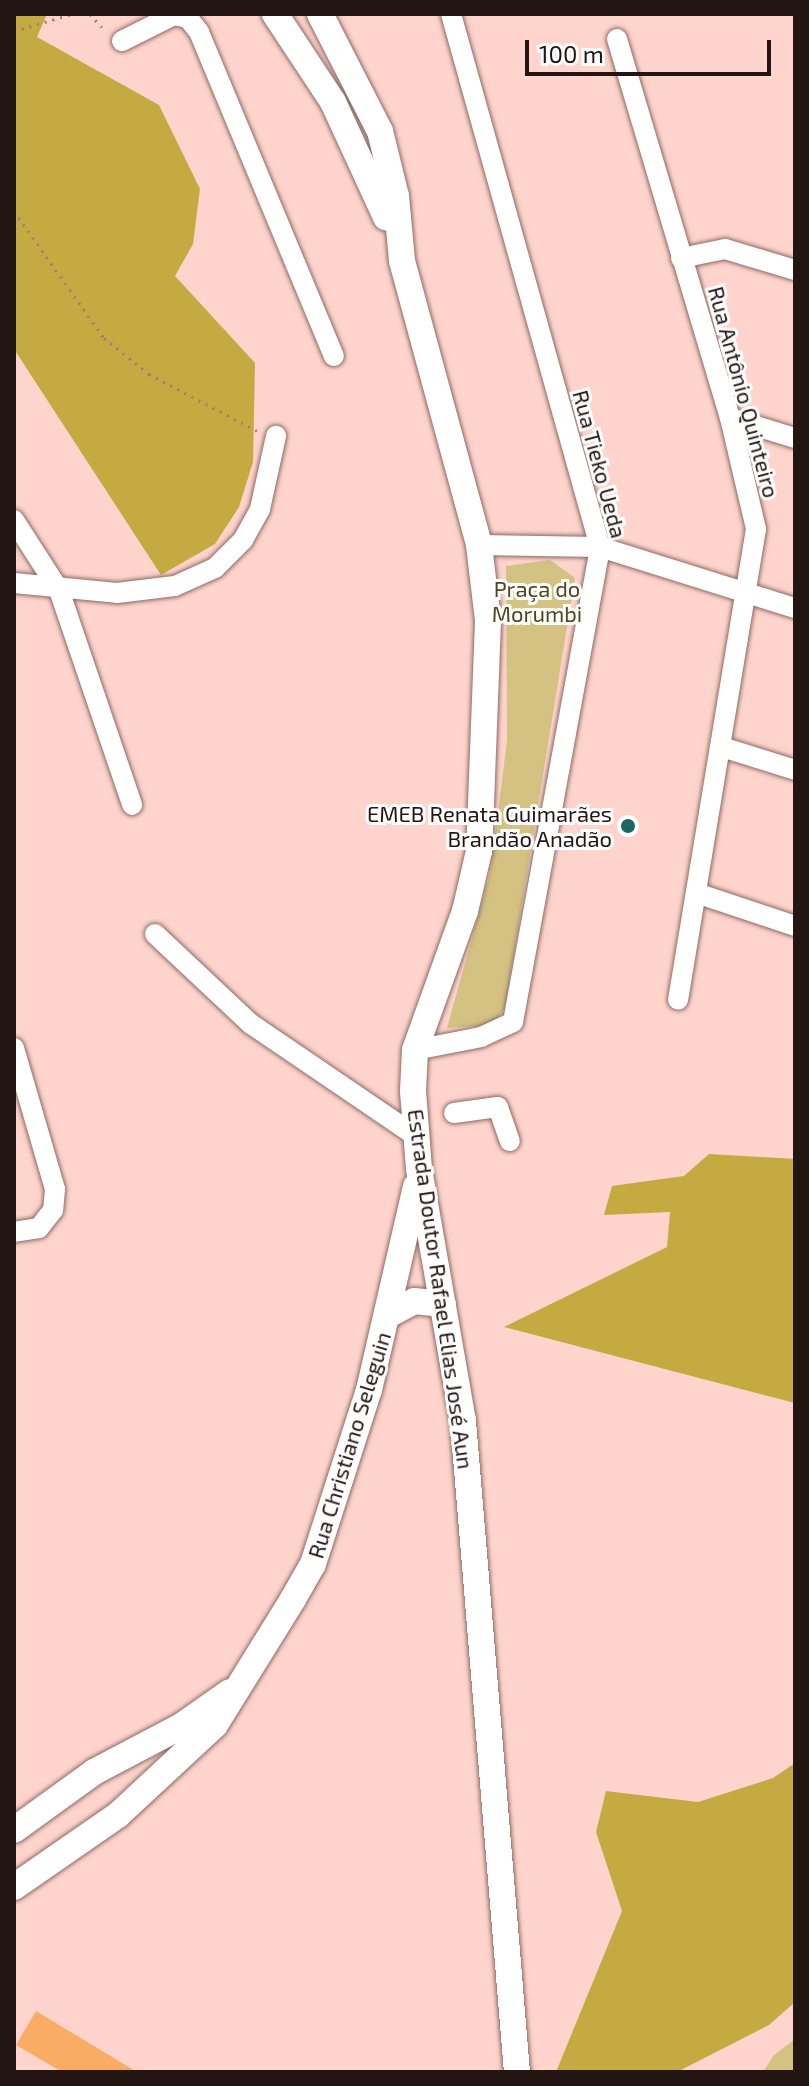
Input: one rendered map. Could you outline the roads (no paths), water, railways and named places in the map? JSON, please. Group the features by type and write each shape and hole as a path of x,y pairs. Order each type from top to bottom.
{"main road":[{"path":"275,14 333,102 343,132 376,187 402,261"},
{"name":"Estrada Doutor Rafael Elias José Aun","path":"320,14 380,131 396,196 402,261 479,545 489,697 479,851 465,911 415,1050 417,1137 419,1169 465,1437 517,2072"},
{"name":"Rua Christiano Seleguin","path":"14,1887 118,1815 173,1768 215,1725 246,1680 313,1564 390,1314 419,1169"},
{"path":"390,1314 414,1301 443,1304"},
{"path":"14,1830 94,1772 183,1725 246,1680"}],"street":[{"name":"Rua Tieko Ueda","path":"415,1050 481,1037 513,1022 600,547 451,14"},
{"path":"122,41 174,15 188,18 199,32 334,356"},
{"name":"Rua Antônio Quinteiro","path":"617,39 730,418 756,529 725,748 678,1000"},
{"path":"681,258 725,249 793,264"},
{"path":"730,418 795,438"},
{"path":"14,583 59,590 117,593 175,586 215,568 243,540 260,509 276,436"},
{"path":"14,520 59,590 132,805"},
{"path":"479,545 600,547 795,608"},
{"path":"725,748 795,770"},
{"path":"696,893 795,926"},
{"path":"155,934 251,1024 417,1137"},
{"path":"14,1048 55,1189 53,1210 39,1228 14,1232"},
{"path":"454,1113 498,1107 510,1141"}],"place":[{"name":"EMEB Renata Guimarães Brandão Anadão","path":"628,826"}],"park label":[{"name":"Praça do Morumbi","path":"537,600"}]}
